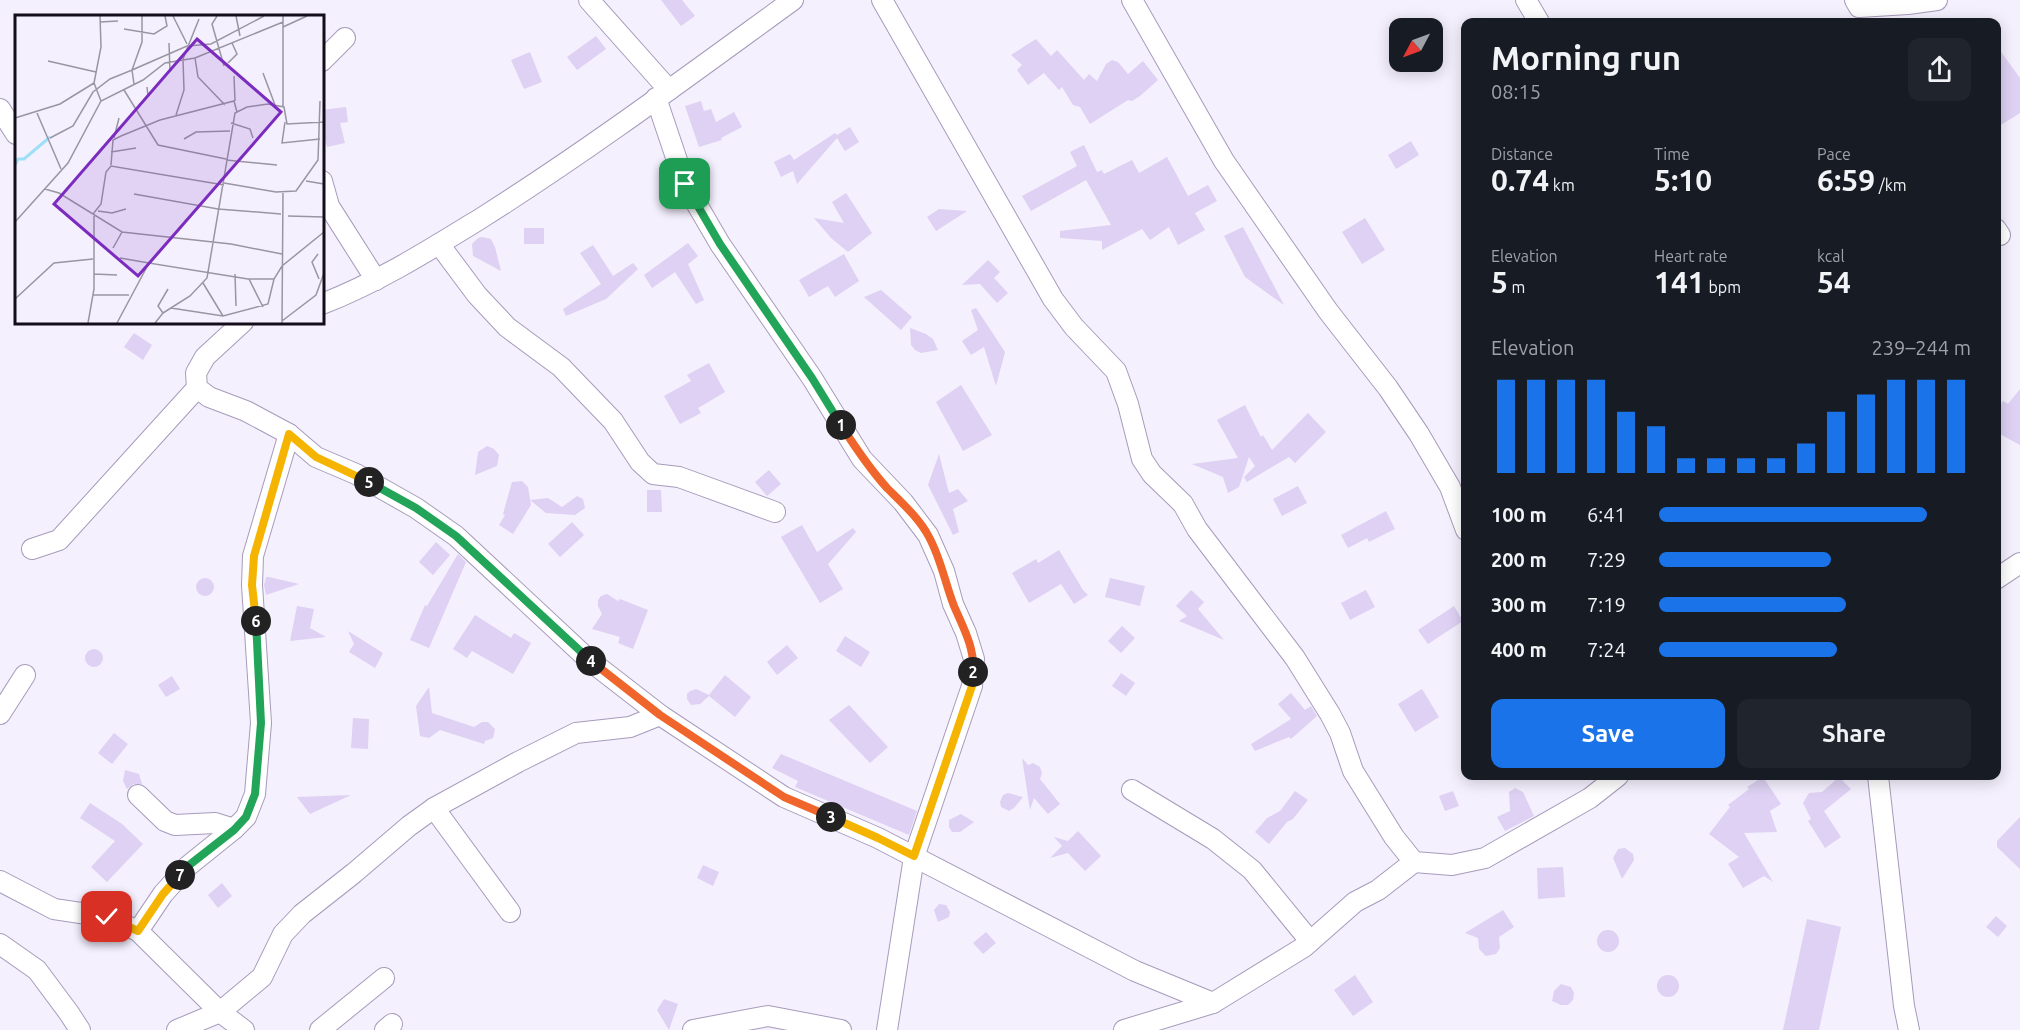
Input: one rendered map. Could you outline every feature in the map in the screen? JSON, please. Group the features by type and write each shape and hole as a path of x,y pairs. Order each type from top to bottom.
{"street":[{"path":"589,0 663,94 685,184 720,244 812,378 862,459 903,502 928,535 944,571 953,604 966,633 974,659 972,686 914,856 887,1030"},
{"path":"324,303 376,280 542,180 793,0"},
{"path":"882,0 1053,299 1074,327 1116,371 1128,404 1142,459 1152,474 1184,504 1197,529 1295,658 1335,724 1353,771 1394,837 1414,862"},
{"path":"1132,0 1224,161 1328,311 1388,388 1419,434 1450,487 1461,517"},
{"path":"1526,0 1537,18"},
{"path":"1860,10 1937,0"},
{"path":"324,59 345,38"},
{"path":"0,109 15,132"},
{"path":"324,188 329,206 376,280"},
{"path":"439,244 477,295 507,327 561,367 613,421 640,462 653,474 679,477 775,512"},
{"path":"32,549 60,540 197,388 196,373 205,357 241,324"},
{"path":"197,388 209,397 246,411 289,434 316,457 356,474 416,508 456,536 495,570 589,660 660,715 784,797 878,838 1136,971 1213,1003"},
{"path":"138,931 163,894 188,866 234,830 246,817 255,794 261,723 252,585 254,556 289,434"},
{"path":"2001,576 2020,563"},
{"path":"0,714 26,675"},
{"path":"177,1030 220,1012 262,977 283,934 302,914 434,808 576,733 630,727 660,715"},
{"path":"1124,1030 1213,1003 1310,941 1355,902 1378,890 1414,862 1452,865 1485,858 1590,798 1613,780"},
{"path":"1878,780 1904,1006 1909,1030"},
{"path":"1132,790 1213,839 1252,870 1310,941"},
{"path":"138,795 165,821 175,825 215,823 234,830"},
{"path":"434,808 510,912"},
{"path":"0,881 54,909 107,917 138,931 220,1012 244,1030"},
{"path":"0,944 37,970 80,1030"},
{"path":"320,1030 384,978"},
{"path":"693,1030 768,1016 841,1030"}],"building":[{"path":"661,0 682,0 695,16 681,26"},
{"path":"596,36 606,49 577,70 567,57"},
{"path":"1036,39 1051,56 1057,50 1084,80 1089,74 1097,81 1106,64 1112,60 1118,62 1128,74 1143,61 1158,80 1140,96 1132,101 1128,100 1090,124 1080,107 1073,105 1062,87 1059,90 1044,73 1028,85 1017,70 1022,65 1011,55"},
{"path":"530,52 542,82 524,89 511,60"},
{"path":"2001,52 2020,78 2020,113 2001,125"},
{"path":"701,101 704,111 711,109 716,122 734,112 742,127 721,138 722,140 699,147 685,106"},
{"path":"346,107 348,122 340,123 345,143 327,147 324,137 324,110"},
{"path":"850,127 859,142 845,151 837,138 797,184 793,171 781,177 774,162 790,154 794,160 835,133 837,135"},
{"path":"1411,141 1419,155 1396,169 1388,155"},
{"path":"1084,145 1097,172 1102,170 1104,174 1132,160 1139,173 1167,157 1188,196 1208,185 1217,201 1195,213 1205,230 1178,245 1169,227 1150,240 1142,229 1102,250 1102,241 1060,238 1060,231 1111,225 1086,180 1031,211 1022,196 1077,166 1070,152"},
{"path":"846,193 872,233 848,252 831,238 814,218 844,223 832,202"},
{"path":"939,209 967,211 936,231 927,217"},
{"path":"1365,218 1385,250 1362,264 1342,232"},
{"path":"1243,227 1284,305 1245,277 1224,236"},
{"path":"524,228 544,228 544,244 524,244"},
{"path":"482,237 491,239 501,271 473,256 472,244"},
{"path":"688,243 698,256 688,264 704,300 696,304 675,272 652,288 644,275"},
{"path":"593,245 613,276 633,263 638,269 606,299 566,316 563,309 601,284 580,253"},
{"path":"844,254 859,281 835,297 828,286 809,297 799,280"},
{"path":"988,260 1000,272 994,278 1008,293 997,303 980,284 962,285"},
{"path":"881,290 912,317 901,330 864,297"},
{"path":"976,308 1005,352 996,386 984,347 971,355 962,341 978,330 971,310"},
{"path":"910,328 933,339 938,350 921,353 915,350 911,345"},
{"path":"134,333 152,345 143,360 124,347"},
{"path":"709,363 725,392 698,408 701,413 680,424 664,396 691,381 687,375"},
{"path":"961,385 992,435 963,451 936,402"},
{"path":"2020,389 2020,445 2001,435 2001,404 2003,401 2008,404"},
{"path":"1245,405 1261,437 1263,435 1272,450 1308,413 1326,432 1295,463 1289,457 1247,482 1244,477 1255,466 1249,457 1239,487 1228,493 1223,477 1192,464 1238,458 1217,420"},
{"path":"487,446 499,455 497,466 475,475 478,452"},
{"path":"939,454 949,493 958,489 968,501 953,509 959,532 953,535 928,485"},
{"path":"769,470 781,484 767,496 755,482"},
{"path":"522,481 528,487 531,505 513,534 499,525 505,515 503,514 512,482"},
{"path":"1298,486 1307,503 1282,516 1273,499"},
{"path":"647,490 661,490 662,512 647,512"},
{"path":"577,496 583,499 585,508 575,515 546,513 530,500 548,498 562,507"},
{"path":"1386,511 1395,529 1369,542 1367,538 1348,548 1341,535"},
{"path":"572,522 584,535 560,557 548,544"},
{"path":"802,525 817,552 853,528 856,532 828,564 843,589 820,603 781,537"},
{"path":"436,542 450,555 433,575 419,562"},
{"path":"1059,550 1088,595 1074,604 1061,584 1029,603 1012,573 1036,559 1038,563"},
{"path":"458,554 466,562 429,648 410,640 425,605 427,606"},
{"path":"266,577 299,584 266,595 264,585"},
{"path":"205,578 211,581 214,587 211,593 205,596 199,593 196,587 199,581"},
{"path":"1110,578 1145,586 1140,606 1105,597"},
{"path":"1191,590 1204,602 1198,609 1224,640 1179,621 1187,616 1176,606"},
{"path":"1366,590 1375,607 1350,620 1341,603"},
{"path":"607,594 618,601 620,599 648,610 633,649 618,643 620,637 592,629 602,614 598,600"},
{"path":"297,606 314,609 310,628 326,637 290,641"},
{"path":"1454,606 1461,618 1461,622 1428,644 1418,630"},
{"path":"475,615 511,638 514,633 531,643 513,674 472,651 467,658 453,649"},
{"path":"1122,626 1135,638 1121,653 1108,641"},
{"path":"348,631 383,653 375,668 349,652 354,644"},
{"path":"845,636 870,652 861,667 836,651"},
{"path":"787,645 798,658 777,675 767,662"},
{"path":"94,649 100,652 103,658 100,664 94,667 88,664 85,658 88,652"},
{"path":"1121,673 1135,683 1126,696 1112,686"},
{"path":"725,675 751,697 735,717 709,696 700,704 691,705 687,699 690,691 696,689 709,695"},
{"path":"172,676 180,689 166,697 158,685"},
{"path":"429,687 432,713 474,727 482,722 488,722 495,729 493,738 485,741 484,744 440,730 429,738 420,736 416,706"},
{"path":"1422,689 1439,717 1415,732 1398,704"},
{"path":"1291,693 1305,710 1311,706 1317,716 1291,739 1289,737 1255,751 1251,744 1291,719 1278,704"},
{"path":"849,705 888,747 870,763 829,720"},
{"path":"353,718 369,719 368,749 351,748"},
{"path":"114,733 128,744 112,764 98,753"},
{"path":"781,754 917,811 909,835 795,787 798,781 772,768"},
{"path":"1022,758 1028,765 1033,763 1040,767 1042,773 1040,779 1060,804 1048,814 1034,798 1030,810"},
{"path":"125,770 139,774 142,784 134,784 127,789 123,781"},
{"path":"1758,780 1765,780 1781,804 1770,811 1777,832 1744,833 1773,882 1764,876 1743,888 1728,864 1739,857 1709,834 1730,807 1728,805 1749,789 1747,787"},
{"path":"1836,780 1842,780 1851,789 1824,811 1841,837 1825,848 1808,821 1811,819 1803,803 1809,793 1822,792"},
{"path":"1515,788 1523,792 1534,816 1505,831 1497,817 1510,811 1509,792"},
{"path":"1295,791 1308,800 1269,844 1255,832 1267,818 1280,811"},
{"path":"1453,791 1459,806 1445,811 1439,796"},
{"path":"1008,793 1023,797 1009,811 1001,807 1000,802 1003,795"},
{"path":"351,795 310,814 297,797"},
{"path":"90,803 122,824 143,844 107,882 91,867 115,841 80,818"},
{"path":"961,814 974,822 960,832 952,832 949,820"},
{"path":"2020,817 2020,869 1997,847 1997,841"},
{"path":"1078,831 1101,856 1085,871 1068,853 1050,858 1062,846 1054,837 1068,841"},
{"path":"1625,848 1633,854 1634,860 1622,879 1613,858 1618,849"},
{"path":"703,865 719,872 713,886 697,878"},
{"path":"1563,867 1565,897 1538,899 1537,868"},
{"path":"222,883 232,896 218,908 208,895"},
{"path":"939,904 946,905 950,912 949,917 938,922 934,910"},
{"path":"1503,910 1514,927 1499,937 1500,948 1496,954 1486,956 1479,949 1478,938 1465,933"},
{"path":"1996,916 2007,926 1998,937 1986,927"},
{"path":"1807,919 1841,927 1819,1030 1783,1030"},
{"path":"1608,930 1618,937 1619,941 1612,951 1608,952 1598,945 1597,941 1604,931"},
{"path":"986,932 996,943 983,954 973,943"},
{"path":"1355,975 1373,1002 1353,1016 1334,990"},
{"path":"1668,975 1676,978 1679,986 1676,994 1668,997 1660,994 1657,986 1660,978"},
{"path":"1561,984 1571,987 1574,993 1573,1000 1568,1005 1552,1001 1554,991"},
{"path":"664,999 678,1004 669,1030 657,1010"}],"route":[{"path":"107,917 138,931 163,894 188,866 234,830 246,817 255,794 261,723 256,616 252,585 254,556 289,434 316,457 356,474 416,508 456,536 589,660 660,715 784,797 914,856 972,686 974,659 966,633 953,604 944,571 928,535 903,502 862,459 812,378 720,244 685,184"}]}
